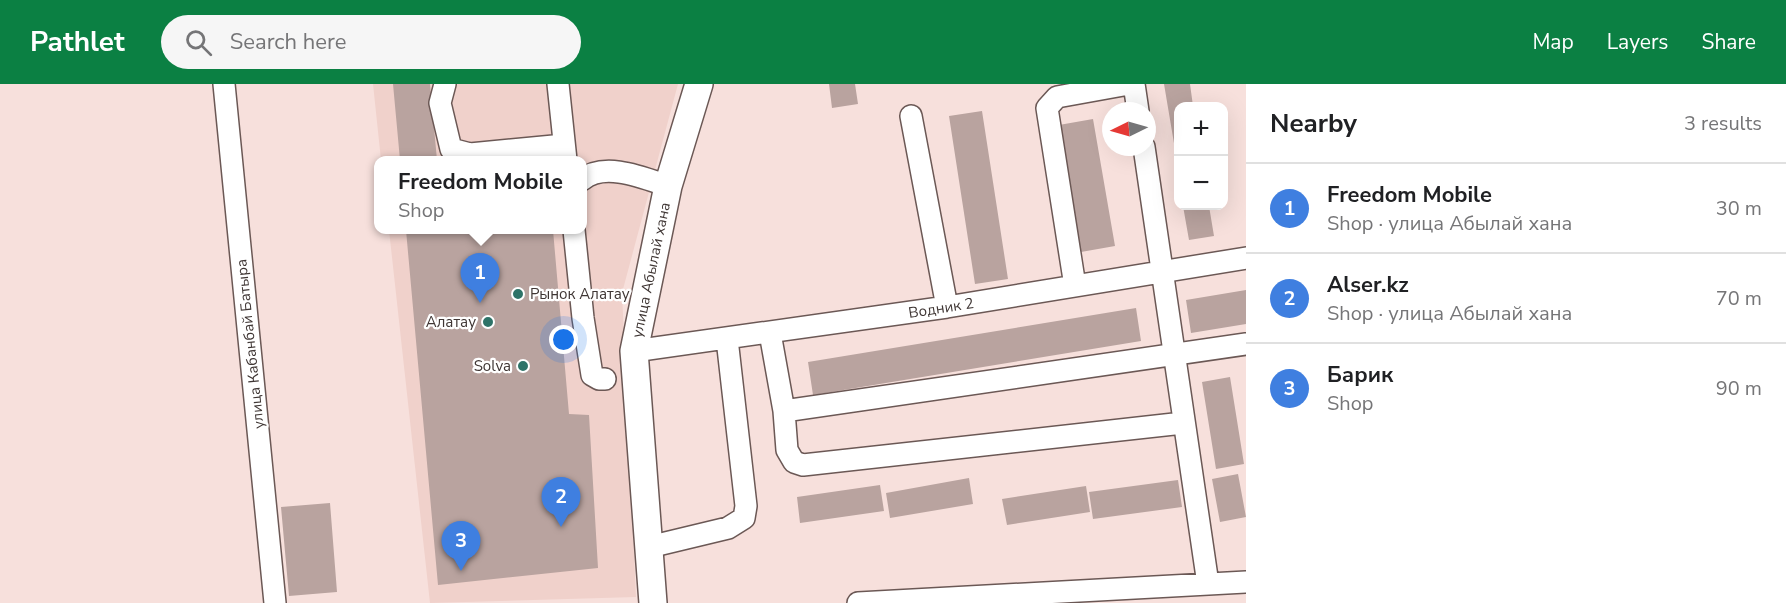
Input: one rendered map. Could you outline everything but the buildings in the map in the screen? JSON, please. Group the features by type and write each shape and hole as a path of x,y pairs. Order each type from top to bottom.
{"main road":[{"name":"улица Абылай хана","path":"653,603 634,351 668,186 699,84"}],"street":[{"name":"улица Кабанбай Батыра","path":"224,84 275,603"},
{"path":"445,84 440,103 451,149 470,154 565,153 558,84"},
{"path":"1075,286 1047,108 1057,97 1129,84"},
{"path":"1134,84 1137,102"},
{"path":"911,116 947,307"},
{"path":"1145,156 1208,584"},
{"path":"587,176 608,171 668,186"},
{"path":"574,234 583,318 592,375 605,379"},
{"name":"Водник 2","path":"634,351 947,307 1246,258"},
{"path":"770,333 784,411 787,450 794,462 803,465 1183,423"},
{"path":"649,547 728,528 744,518 746,506 727,339"},
{"path":"784,411 1246,344"},
{"path":"858,603 1246,582"}],"shaded area":[{"name":"Алатау","path":"373,84 678,84 622,293 636,597 430,603 389,234 587,234 587,156 381,156"}],"place":[{"name":"Рынок Алатау","path":"518,294"},
{"name":"Freedom Mobile","path":"480,303"},
{"name":"Алатау","path":"488,322"},
{"name":"Solva","path":"523,366"},
{"name":"Alser.kz","path":"561,527"},
{"name":"Барик","path":"461,571"}]}
